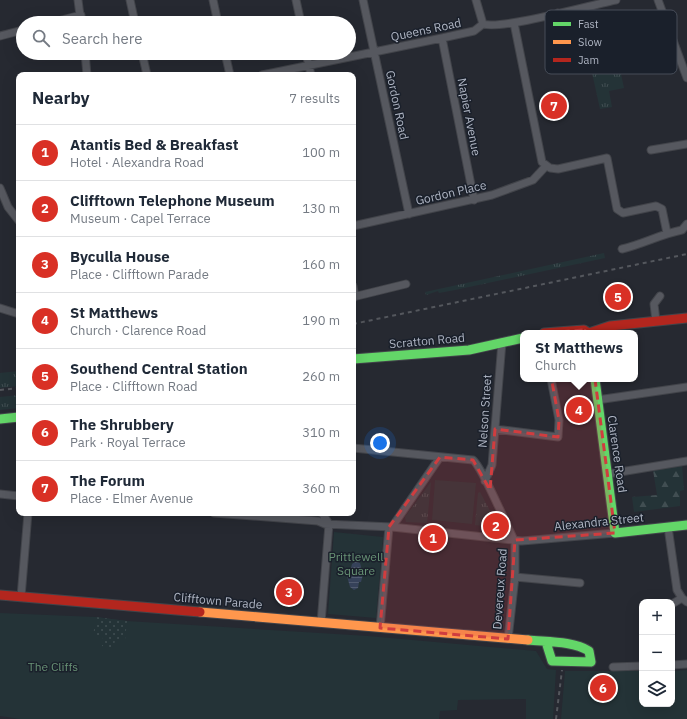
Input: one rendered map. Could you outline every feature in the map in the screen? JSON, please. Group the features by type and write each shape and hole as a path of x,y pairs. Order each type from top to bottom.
{"street":[{"path":"76,16 80,15 78,0"},
{"path":"130,0 133,16"},
{"path":"213,0 216,16"},
{"path":"296,0 299,16"},
{"name":"Gordon Road","path":"363,0 409,214"},
{"path":"476,0 483,24"},
{"name":"Queens Road","path":"571,10 616,0"},
{"path":"658,0 662,10"},
{"name":"Queens Road","path":"356,56 474,30 483,24 491,25 514,23 545,16"},
{"path":"514,23 540,157 546,166 558,169 608,158 617,209 623,213 656,206 662,209 667,233"},
{"path":"0,36 16,32"},
{"name":"Napier Avenue","path":"442,38 474,200"},
{"path":"677,51 687,78"},
{"path":"86,60 87,72"},
{"path":"144,60 146,72"},
{"path":"227,60 229,72"},
{"path":"308,60 310,72"},
{"name":"Queens Road","path":"278,72 337,60"},
{"path":"651,150 687,144"},
{"name":"Gordon Place","path":"356,225 474,200 510,190 533,180 546,166"},
{"path":"0,188 8,207 16,217"},
{"path":"622,249 641,245 653,238 682,230 687,224"},
{"path":"356,296 406,284"},
{"path":"656,321 654,304 660,296"},
{"path":"2,310 16,313"},
{"path":"598,330 610,326 687,318"},
{"name":"Scratton Road","path":"356,359 469,350 520,339"},
{"name":"Nelson Street","path":"485,481 492,465 502,342"},
{"path":"495,429 558,437 559,420 552,382"},
{"name":"Clarence Road","path":"595,382 615,533"},
{"path":"597,400 687,386"},
{"path":"0,419 16,417"},
{"path":"356,448 468,459 476,463 514,540"},
{"path":"380,628 391,527 440,457"},
{"path":"608,474 687,461"},
{"path":"0,494 16,496"},
{"path":"21,596 28,516"},
{"name":"Alexandra Street","path":"253,516 318,521 329,524 391,527 514,540 547,540 687,525"},
{"path":"318,521 322,516"},
{"path":"321,623 329,524 324,516"},
{"path":"668,527 677,590 684,600"},
{"name":"Devereux Road","path":"508,639 515,577 514,540"},
{"path":"515,577 580,583"},
{"name":"Clifftown Parade","path":"0,595 546,642 581,646 589,651 591,662 552,661 546,642"},
{"path":"675,665 687,664"},
{"path":"613,667 639,666"}],"highlighted area":[{"path":"584,330 589,333 615,533 515,540 508,639 380,628 389,527 440,457 473,460 490,490 495,429 558,437 559,420 543,333"}],"green space":[{"path":"592,74 621,74 624,88 609,91 612,107 600,109"},
{"path":"604,253 605,258 455,290 439,293 438,291 426,295 425,292"},
{"path":"16,371 16,386 0,388 0,373"},
{"path":"16,395 16,408 0,410 0,397"},
{"path":"682,465 684,490 680,491 680,506 634,512 632,497 657,495 653,470"},
{"path":"435,480 476,483 472,524 432,520"},
{"path":"431,482 427,523 406,522 405,517"},
{"path":"480,492 498,526 497,528 475,525 478,493"},
{"name":"Prittlewell Square","path":"334,532 383,537 376,618 328,614"},
{"name":"The Cliffs","path":"0,613 96,617 127,621 368,636 536,651 547,669 556,670 553,719 526,719 526,699 458,700 457,710 440,711 439,719 20,719 0,716"},
{"path":"96,617 127,621 125,640 115,639 114,648 102,646 103,637 93,636"},
{"path":"687,670 687,719 561,719 565,671 639,671 639,707 675,707 675,671"}],"water":[{"path":"356,561 360,563 363,574 358,588 354,590 350,587 347,576 349,568 351,568 352,564"}],"railway":[{"path":"356,323 687,254"},
{"path":"0,390 16,388"},
{"path":"556,719 562,670"}],"traffic: fast":[{"path":"356,359 469,350 520,339"},
{"path":"595,382 615,533 687,525"},
{"path":"0,419 16,417"},
{"path":"528,640 560,642 575,645 589,651 591,662 552,661 546,642"}],"traffic: slow":[{"path":"200,612 528,640"}],"traffic: jam":[{"path":"598,330 610,326 687,318"},
{"path":"0,595 200,612"}],"place":[{"name":"The Forum","path":"554,106"},
{"name":"Southend Central Station","path":"618,297"},
{"name":"St Matthews","path":"579,410"},
{"name":"Clifftown Telephone Museum","path":"496,526"},
{"name":"Atantis Bed & Breakfast","path":"433,538"},
{"name":"Byculla House","path":"289,592"},
{"name":"The Shrubbery","path":"603,688"}]}
